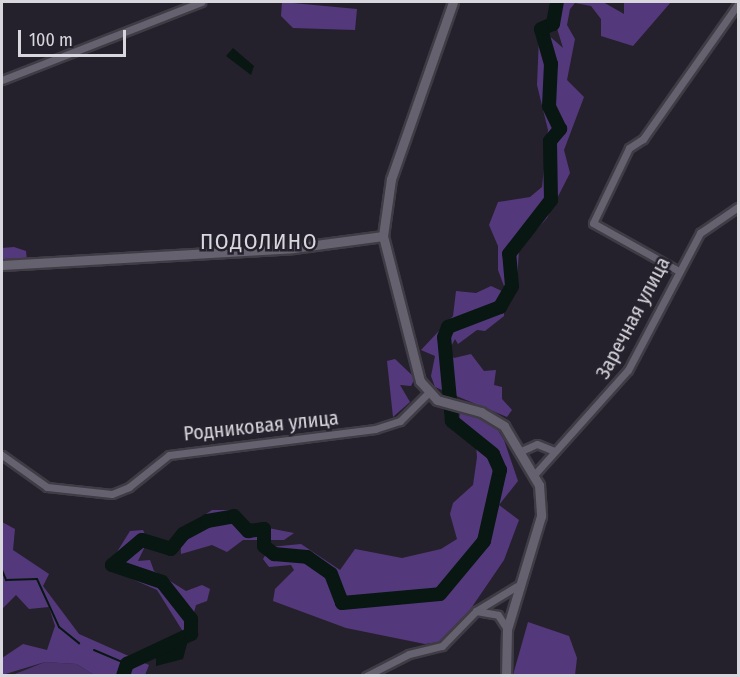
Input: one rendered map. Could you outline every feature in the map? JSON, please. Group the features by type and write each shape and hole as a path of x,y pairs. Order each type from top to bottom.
{"street":[{"path":"2,80 201,2"},
{"path":"453,2 391,179 383,236 413,361 428,393 444,403 496,420 521,452 534,475 541,516 517,586 507,628 507,675"},
{"path":"677,270 593,223 629,148 643,139 738,4"},
{"name":"Заречная улица","path":"534,475 554,451 593,415 628,370 677,270 700,233 738,207"},
{"path":"2,265 293,248 383,236"},
{"name":"Родниковая улица","path":"2,455 47,487 112,494 129,487 169,455 375,429 400,421 428,393"},
{"path":"521,452 537,444 554,451"},
{"path":"367,675 442,646 477,611 517,586"},
{"path":"477,611 498,615 507,628"}],"shaded area":[{"path":"282,2 357,9 355,30 293,28 281,16"},
{"path":"549,2 603,2 624,14 624,2 671,2 633,46 601,36 601,19 591,6 575,3 570,9 567,25 575,39 567,80 584,97 564,150 570,173 547,218 519,249 517,282 512,288 504,286 498,270 498,246 489,225 498,202 530,197 542,187 548,130 537,85 539,37 546,33 563,48"},
{"path":"233,48 254,66 251,75 226,56"},
{"path":"14,247 26,251 27,261 2,261 2,248"},
{"path":"491,286 504,292 504,316 485,331 477,330 458,344 455,339 448,352 454,358 471,354 484,371 496,370 494,385 502,387 502,399 512,410 507,417 435,387 431,376 435,356 421,350 453,316 456,291 476,293"},
{"path":"395,359 415,378 411,386 400,385 410,402 393,417 387,361"},
{"path":"460,409 496,427 504,440 518,481 499,505 519,520 504,560 461,623 439,642 425,644 346,628 273,601 275,589 294,570 291,565 269,567 263,559 270,547 301,544 340,570 355,549 402,558 441,549 457,539 450,514 453,503 473,485 477,457 476,445 464,437 459,423"},
{"path":"212,510 232,510 243,523 294,533 284,540 243,540 227,552 212,545 181,554 180,531"},
{"path":"2,522 15,529 13,550 49,574 43,586 79,634 149,665 145,675 94,675 77,664 45,662 2,675 2,658 23,644 47,650 55,626 49,607 29,609 16,595 2,609"},
{"path":"143,530 148,540 138,561 150,560 154,571 186,591 202,585 210,589 207,601 196,605 187,638 157,590 107,568 130,531"},
{"path":"528,622 569,636 577,658 575,675 513,675"},
{"path":"181,639 187,644 183,659 156,666 156,649"},
{"path":"45,662 77,664 94,675 10,676"}],"waterway":[{"path":"123,676 127,664 191,634 191,619 162,582 112,565 142,540 171,549 183,534 207,521 234,516 248,531 264,529 264,546 274,554 307,557 331,574 342,603 440,594 484,541 500,470 493,454 452,421 444,337 448,327 500,307 512,286 509,254 551,200 550,141 560,129 549,106 551,64 541,29 553,24 557,2"},
{"path":"2,570 6,580 37,579 59,627 79,643"},
{"path":"94,650 127,664"}],"district":[{"name":"ПОДОЛИНО","path":"259,242"}]}
